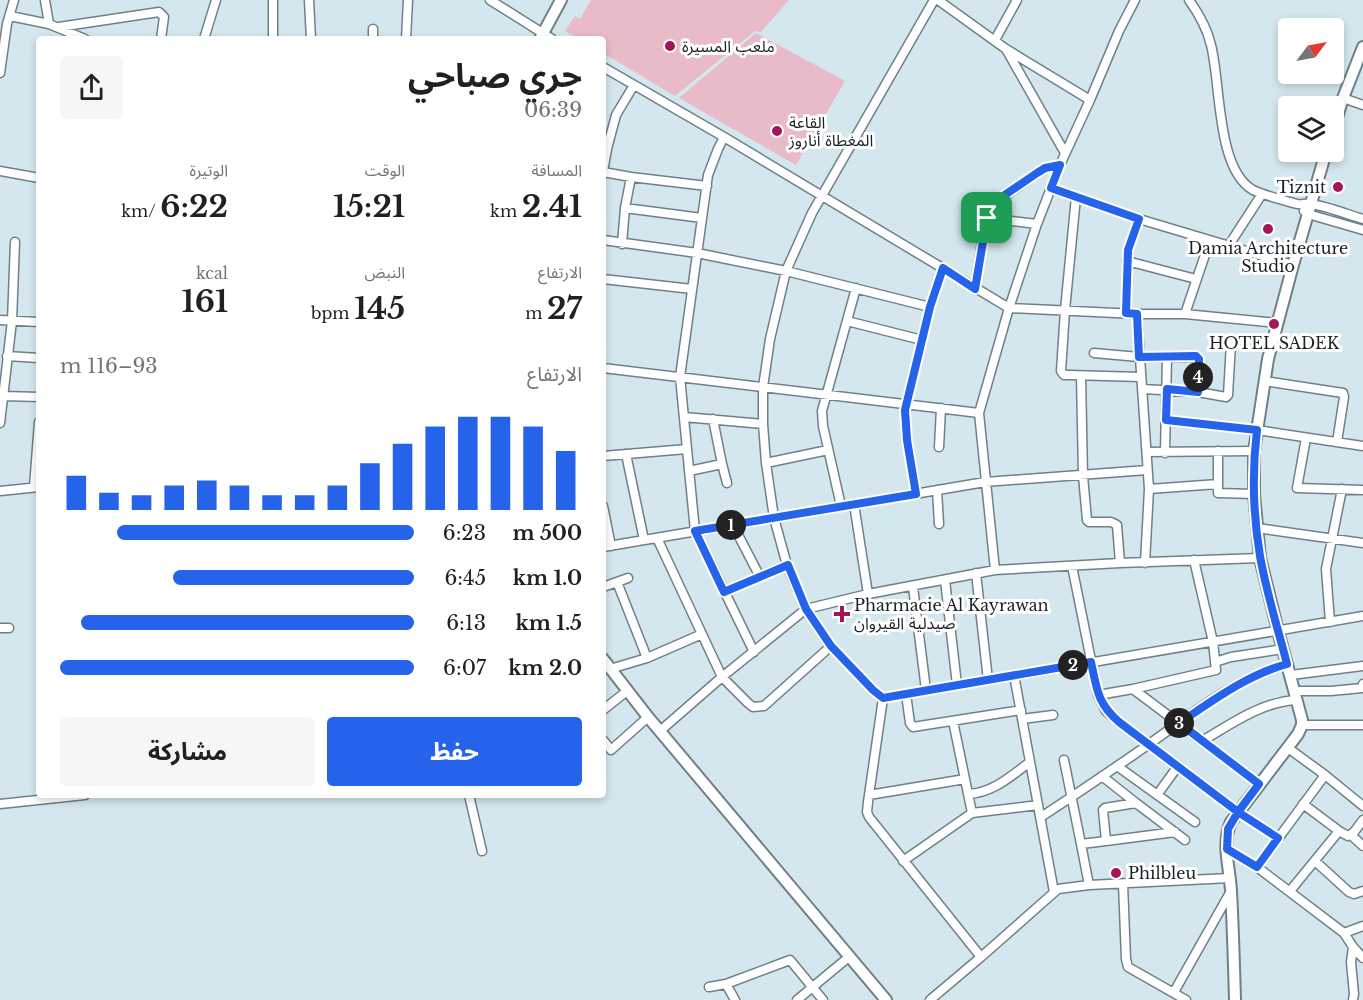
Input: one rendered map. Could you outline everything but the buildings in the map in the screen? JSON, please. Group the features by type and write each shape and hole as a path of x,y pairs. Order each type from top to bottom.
{"street":[{"path":"0,73 6,21 14,0"},
{"path":"45,0 49,24"},
{"path":"205,36 216,0"},
{"path":"273,0 273,36"},
{"path":"309,0 311,36"},
{"path":"406,36 408,0"},
{"path":"490,0 544,36"},
{"path":"545,36 561,0"},
{"path":"1090,100 1006,49 936,0 822,196 801,235 786,271 770,339 763,387 766,463 774,518 788,565 806,609 831,646 883,698 1363,616"},
{"path":"994,40 1017,0"},
{"path":"995,570 979,413 1036,224 1065,153 1135,0"},
{"path":"1189,0 1202,20 1211,44 1231,163 1242,181 1262,194 1298,204 1363,230"},
{"path":"6,21 49,24 59,27 159,12 164,17 161,36"},
{"path":"58,36 59,27"},
{"path":"59,27 78,36"},
{"path":"373,29 373,36"},
{"path":"1344,96 1363,47"},
{"path":"1006,49 1065,153"},
{"path":"606,70 724,137 1009,308 1185,314 1277,323"},
{"path":"606,154 616,115 634,85"},
{"path":"1344,98 1363,105"},
{"path":"724,137 712,164 707,186 680,377 695,531 754,652"},
{"path":"1235,1000 1227,849 1228,829 1238,812 1298,734 1302,724 1260,558 1254,494 1254,451 1264,381 1277,323 1323,162"},
{"path":"975,289 988,211 993,203 1045,168 1060,165"},
{"path":"0,171 36,177"},
{"path":"606,172 707,186"},
{"path":"622,243 631,177"},
{"path":"1051,188 1139,219 1293,265"},
{"path":"1229,245 1262,194"},
{"path":"1076,197 1061,371 1064,375 1141,377"},
{"path":"625,208 702,218"},
{"path":"1309,209 1363,219"},
{"path":"987,218 1036,224"},
{"path":"1126,313 1128,250 1139,219"},
{"path":"606,240 697,253 786,271 930,307"},
{"path":"1185,314 1210,240"},
{"path":"0,423 12,321 15,242"},
{"path":"1127,261 1196,279"},
{"path":"916,494 907,440 906,404 930,307 943,268"},
{"path":"606,279 692,289"},
{"path":"841,506 822,417 826,394 856,288"},
{"path":"1137,314 1149,489 1146,563"},
{"path":"0,320 36,322"},
{"path":"847,321 922,340"},
{"path":"1143,389 1198,392 1225,397 1228,395 1231,343"},
{"path":"1094,353 1139,357 1198,357 1198,392"},
{"path":"7,357 36,358"},
{"path":"1165,453 1167,357"},
{"path":"606,368 979,413"},
{"path":"1081,375 1083,476 1087,520 1089,522 1111,522 1117,525 1120,563"},
{"path":"1264,381 1343,393 1337,442"},
{"path":"2,399 36,397"},
{"path":"939,447 941,408"},
{"path":"684,417 763,424"},
{"path":"713,419 727,483"},
{"path":"1166,420 1257,430 1363,446"},
{"path":"1306,438 1297,488 1363,490"},
{"path":"606,456 687,449"},
{"path":"766,463 828,450"},
{"path":"1218,451 1217,491 1219,494 1254,494"},
{"path":"1147,452 1254,451"},
{"path":"626,454 644,540"},
{"path":"689,471 722,464"},
{"path":"607,546 985,482 1147,470"},
{"path":"1149,489 1218,484"},
{"path":"0,490 36,487"},
{"path":"1330,622 1326,577 1341,489"},
{"path":"938,490 939,524"},
{"path":"854,504 868,594"},
{"path":"733,525 760,577"},
{"path":"1257,528 1363,543"},
{"path":"657,538 722,677 748,704 753,707 764,706 831,646"},
{"path":"660,731 806,609 868,594 995,570 1260,558"},
{"path":"1098,695 1214,671 1216,668 1213,642 1194,560"},
{"path":"724,592 788,565"},
{"path":"1072,566 1098,695 1106,711 1238,812 1278,838"},
{"path":"976,573 988,680"},
{"path":"606,586 628,578"},
{"path":"945,580 957,685"},
{"path":"617,582 647,658"},
{"path":"913,587 926,690"},
{"path":"606,663 647,658 702,634"},
{"path":"1215,662 1225,658 1283,649"},
{"path":"606,664 886,1000"},
{"path":"1041,817 1239,684 1271,669 1363,669"},
{"path":"1014,675 1054,892"},
{"path":"1202,741 1260,708 1296,696 1362,688 1363,684"},
{"path":"1133,689 1259,784"},
{"path":"606,708 627,690"},
{"path":"906,694 910,723 913,727 1022,715 1053,715"},
{"path":"883,698 868,817 981,957"},
{"path":"606,744 611,750 648,717"},
{"path":"953,721 972,813"},
{"path":"1302,724 1363,725"},
{"path":"1288,748 1363,806"},
{"path":"1064,760 1089,885"},
{"path":"968,794 980,794 991,789 1030,762"},
{"path":"1117,766 1195,822"},
{"path":"1156,795 1178,766"},
{"path":"1257,867 1325,775"},
{"path":"1102,776 1185,840"},
{"path":"869,795 965,779"},
{"path":"0,804 57,798"},
{"path":"470,798 482,850"},
{"path":"1106,841 1103,809 1136,803"},
{"path":"1304,804 1346,836 1351,835 1363,820"},
{"path":"903,861 972,813 1038,805"},
{"path":"1290,891 1339,831"},
{"path":"1081,844 1174,832"},
{"path":"1351,835 1363,846"},
{"path":"1227,849 1257,867 1344,933 1363,958"},
{"path":"1315,861 1349,892 1354,894 1363,891"},
{"path":"930,1000 1054,892 1065,887 1230,878"},
{"path":"1123,884 1126,963 1131,970 1186,1000"},
{"path":"1174,992 1231,891"},
{"path":"1344,933 1363,926"},
{"path":"1353,947 1351,962 1355,998"},
{"path":"797,1000 850,956"},
{"path":"709,987 726,984 790,960 823,1000"},
{"path":"726,984 735,1000"}],"shaded area":[{"name":"ملعب المسيرة","path":"591,0 789,0 761,32 755,31 675,96 606,55 606,36 574,36 565,31 575,16 580,19"},
{"name":"القاعة المغطاة أناروز","path":"756,33 845,81 796,165 679,98"}],"place":[{"name":"ملعب المسيرة","path":"670,46"},
{"name":"القاعة المغطاة أناروز","path":"777,131"},
{"name":"Tiznit","path":"1338,187"},
{"name":"Damia Architecture Studio","path":"1268,229"},
{"name":"HOTEL SADEK","path":"1274,324"},
{"name":"Pharmacie Al Kayrawan صيدلية القيروان","path":"842,614"},
{"name":"Philbleu","path":"1116,873"}],"route":[{"path":"987,218 975,289 943,268 930,307 905,410 907,440 916,494 695,531 724,592 788,565 806,609 831,646 883,698 1091,662 1098,695 1106,711 1238,812 1226,835 1227,849 1257,867 1278,838 1238,812 1259,784 1179,723 1239,684 1287,664 1260,558 1254,494 1254,451 1257,430 1166,420 1167,389 1198,392 1199,359 1196,356 1139,357 1137,314 1126,313 1128,250 1139,219 1051,188 1060,165 1045,168 993,203 987,218"}]}
